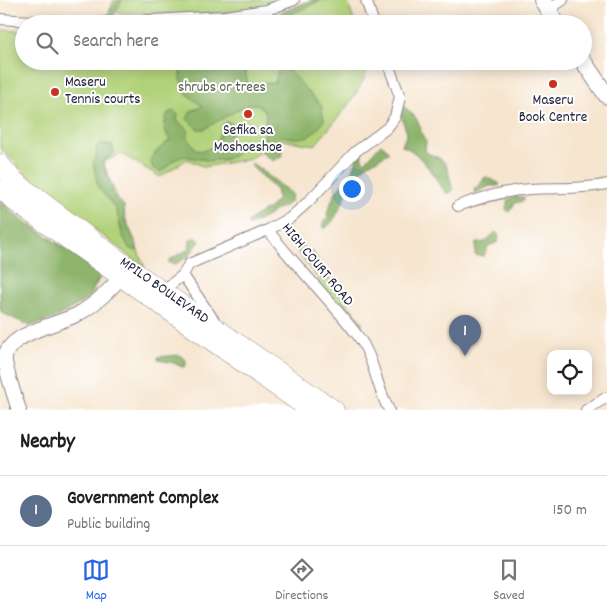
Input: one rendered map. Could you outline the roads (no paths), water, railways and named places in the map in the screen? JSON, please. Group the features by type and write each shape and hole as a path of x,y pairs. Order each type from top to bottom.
{"highway":[{"name":"MPILO BOULEVARD","path":"0,164 13,179 125,273 309,410"},
{"name":"MPILO BOULEVARD","path":"0,188 14,202 125,273 162,291 335,410"}],"main road":[{"path":"589,70 607,96"},
{"path":"19,410 4,358 8,350 21,337 78,314 106,293 125,273"}],"street":[{"path":"231,15 267,10 294,0"},
{"path":"366,0 371,15"},
{"path":"549,11 563,0"},
{"path":"0,19 15,20"},
{"path":"268,230 290,218 309,201 355,152 387,128 396,117 400,96 390,70"},
{"path":"458,206 490,194 530,189 588,188 607,184"},
{"name":"HIGH COURT ROAD","path":"162,291 182,275 188,264 268,230 290,258 359,336 370,359 389,410"},
{"path":"182,275 218,329"},
{"path":"0,344 4,358"},
{"path":"586,410 607,397"}],"place":[{"name":"Maseru Book Centre","path":"553,84"},
{"name":"Maseru Tennis courts","path":"55,92"},
{"name":"Sefika sa Moshoeshoe","path":"248,114"},
{"name":"Government Complex","path":"465,356"}],"park label":[{"name":"shrubs or trees","path":"222,88"}]}
